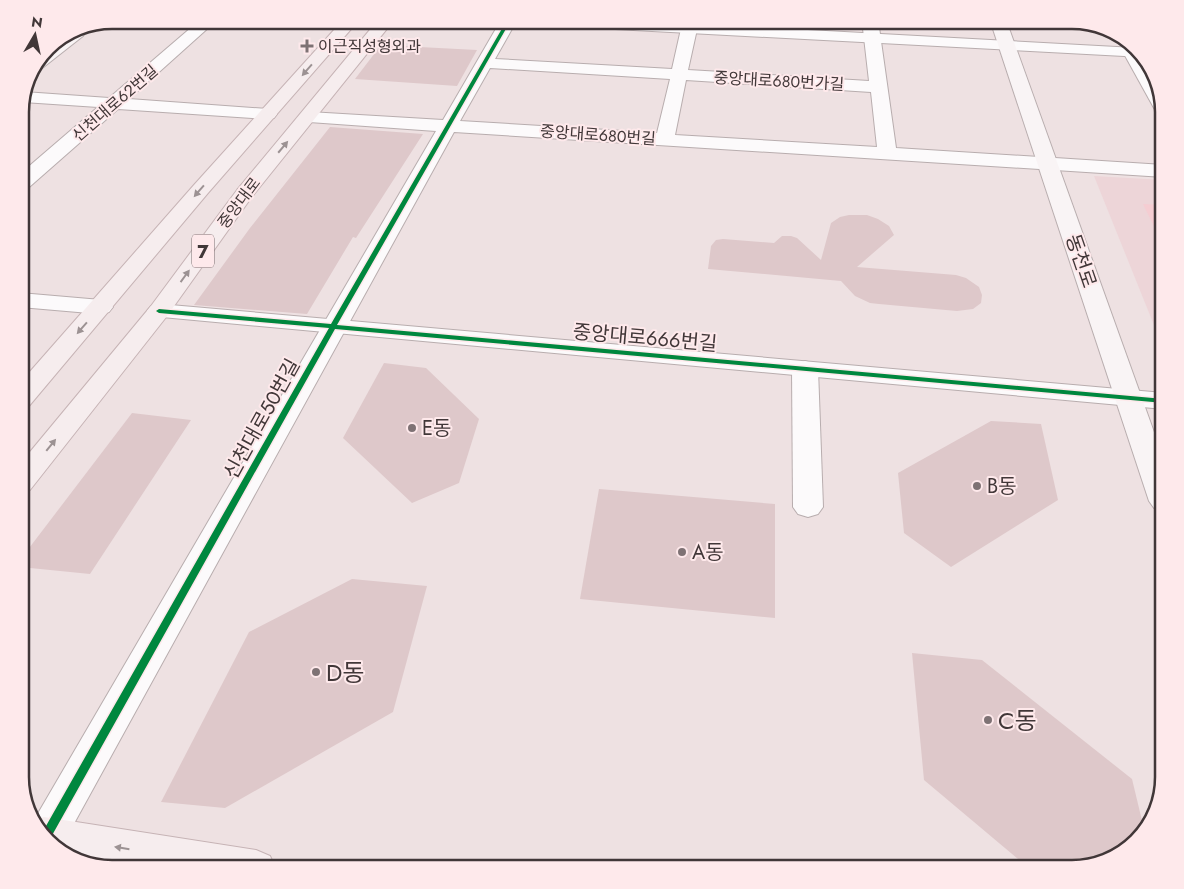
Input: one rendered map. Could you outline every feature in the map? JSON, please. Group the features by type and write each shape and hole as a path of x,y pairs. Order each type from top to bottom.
{"main road":[{"name":"중앙대로","path":"29,390 343,29"},
{"name":"중앙대로","path":"29,472 159,311 244,194 309,117 379,29"},
{"name":"동천로","path":"1001,29 1155,475"},
{"path":"54,836 200,860"}],"street":[{"name":"신천대로62번길","path":"29,178 199,29"},
{"name":"신천대로50번길","path":"48,830 504,29"},
{"path":"665,139 690,29"},
{"path":"756,29 873,38 1130,52"},
{"path":"872,29 888,153"},
{"name":"중앙대로680번가길","path":"484,63 879,87"},
{"path":"31,98 268,114"},
{"name":"중앙대로680번길","path":"309,117 1155,170"},
{"path":"29,301 100,307"},
{"name":"중앙대로666번길","path":"159,311 1155,400"},
{"path":"805,369 808,507"}],"shaded area":[{"path":"1094,176 1155,179 1155,328"},
{"path":"1143,204 1155,205 1155,229"}],"building":[{"path":"381,45 477,50 457,86 355,79"},
{"path":"330,127 423,134 356,238 353,237 307,314 194,305 250,228"},
{"path":"867,215 878,219 889,226 894,235 857,267 956,275 966,278 979,287 982,295 981,303 973,309 957,311 870,303 855,296 841,281 708,269 711,246 716,240 723,239 774,243 782,236 791,236 797,238 821,260 831,223 840,217"},
{"name":"E동","path":"384,363 426,368 479,419 459,483 412,503 343,438"},
{"path":"132,413 191,420 90,574 29,568 29,548"},
{"name":"B동","path":"991,421 1041,424 1058,500 951,567 904,533 898,473"},
{"name":"A동","path":"599,489 775,504 775,618 580,599"},
{"name":"D동","path":"352,579 427,586 393,712 225,808 161,802 249,632"},
{"name":"C동","path":"912,653 982,660 1132,779 1142,821 1123,843 1099,856 1072,860 1019,860 924,780"}],"cycle path":[{"path":"49,831 333,327 504,29"},
{"path":"159,311 1155,400"}],"place":[{"name":"이근직성형외과","path":"307,46"},
{"name":"E동","path":"412,428"},
{"name":"B동","path":"977,486"},
{"name":"A동","path":"682,552"},
{"name":"D동","path":"316,672"},
{"name":"C동","path":"988,720"}]}
